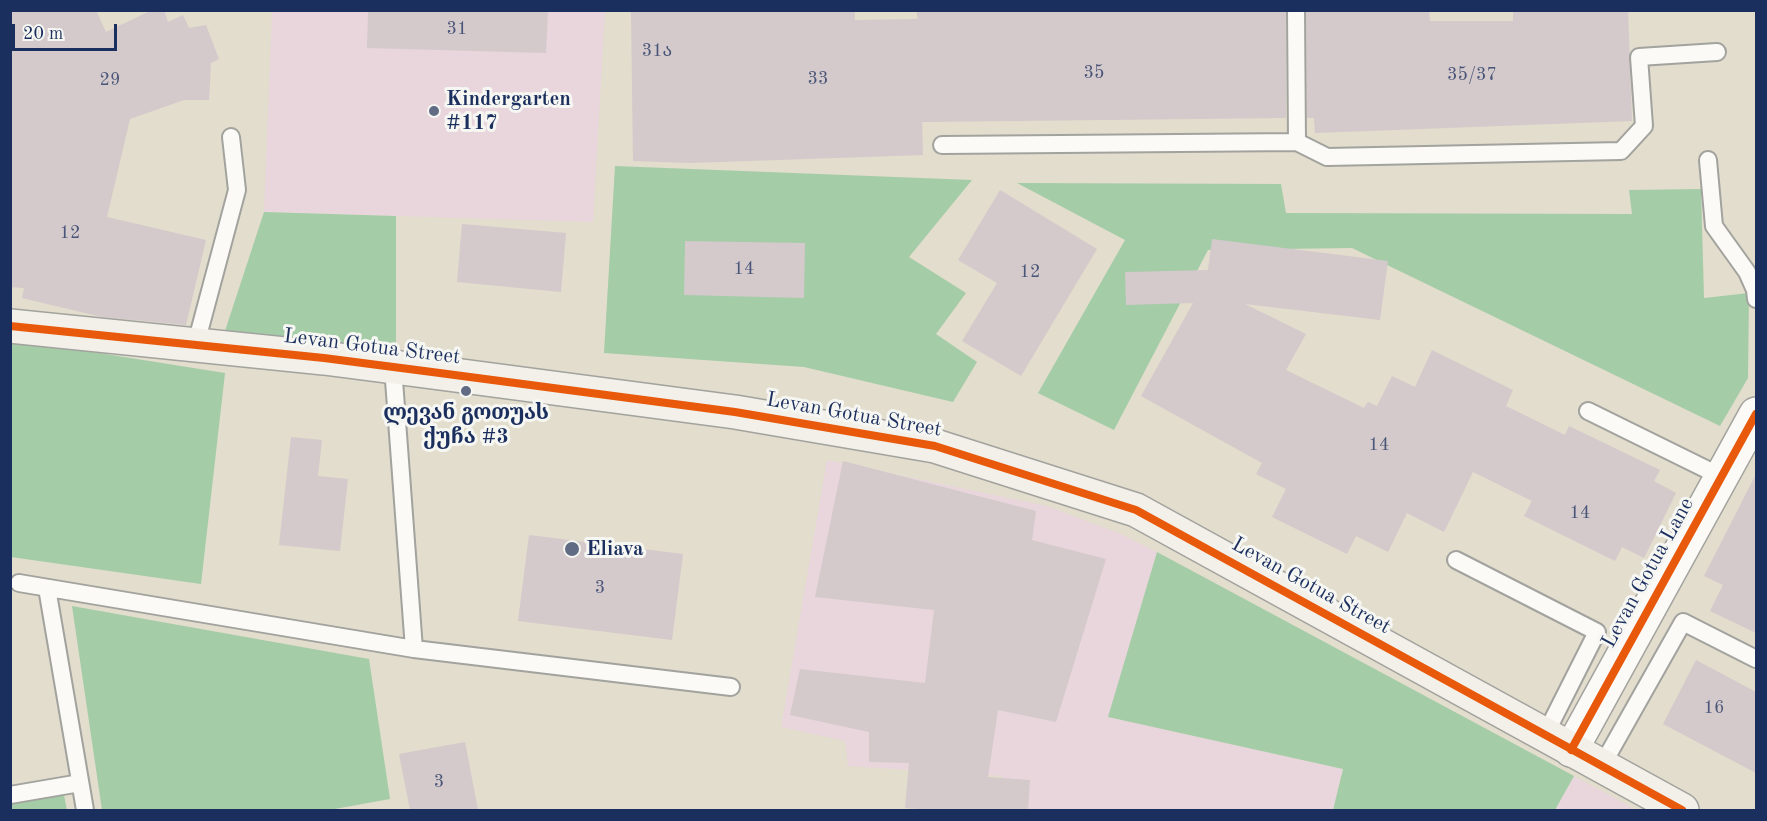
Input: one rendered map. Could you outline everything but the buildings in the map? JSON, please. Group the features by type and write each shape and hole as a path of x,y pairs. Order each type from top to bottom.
{"street":[{"name":"Levan Gotua Street","path":"10,326 393,367 735,412 935,446 1136,510 1682,810"},
{"name":"Levan Gotua Lane","path":"1558,743 1722,477 1756,414"}],"lane":[{"path":"1296,10 1297,142"},
{"path":"942,145 1297,142 1327,157 1621,151 1644,126 1639,57 1717,52"},
{"path":"198,345 200,328 237,190 231,137"},
{"path":"1708,160 1714,226 1747,272 1755,290 1756,299"},
{"path":"393,367 414,649"},
{"path":"1588,411 1722,477"},
{"path":"1456,560 1596,632 1558,743"},
{"path":"19,583 414,649 730,687"},
{"path":"47,588 85,810"},
{"path":"1609,753 1683,622 1756,659"},
{"path":"10,795 80,783"}],"shaded area":[{"name":"Kindergarten #117","path":"272,11 605,11 593,222 264,212"},
{"path":"827,460 1047,506 1121,534 1157,552 1109,717 1343,769 1333,810 999,810 1002,776 848,766 845,741 781,727"},
{"path":"1574,776 1637,810 1555,810"}],"green space":[{"path":"615,166 972,180 909,257 966,293 936,334 977,362 953,402 804,367 604,353"},
{"path":"1017,183 1281,184 1286,213 1632,214 1629,190 1701,189 1704,298 1749,293 1748,378 1720,426 1352,248 1208,250 1114,430 1038,393 1125,240"},
{"path":"264,212 396,216 396,354 224,334"},
{"path":"17,340 225,373 201,584 11,557 11,341"},
{"path":"1157,552 1574,776 1555,810 1333,810 1343,769 1108,717"},
{"path":"72,606 369,659 390,799 329,810 102,810"},
{"path":"64,795 67,810 11,810 11,804"}],"cycle path":[{"path":"10,326 324,358 432,372 735,412 935,446 1136,510 1682,810"},
{"path":"1571,750 1756,414"}],"place":[{"name":"Kindergarten #117","path":"434,111"},
{"name":"ლევან გოთუას ქუჩა #3","path":"466,391"},
{"name":"Eliava","path":"572,549"}]}
